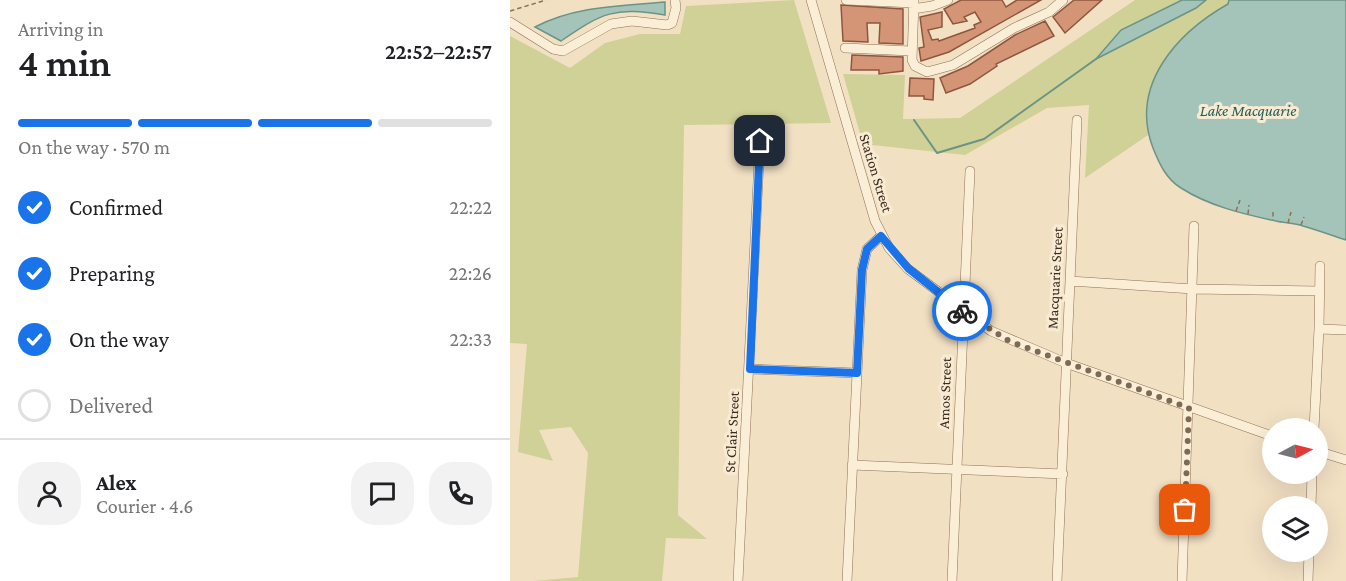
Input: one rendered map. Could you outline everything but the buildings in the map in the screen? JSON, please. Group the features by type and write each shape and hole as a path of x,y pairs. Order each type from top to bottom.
{"street":[{"path":"510,22 553,49 563,51 611,24 632,21 667,25 672,23 676,8 675,0"},
{"name":"Station Street","path":"811,0 881,236 908,268 964,312 1009,341 1262,433"},
{"path":"846,0 932,6 948,0"},
{"path":"914,4 911,51 915,66 927,72 953,65 1014,28 1049,12 1063,0"},
{"path":"845,48 911,51"},
{"name":"Macquarie Street","path":"1057,581 1077,120"},
{"name":"St Clair Street","path":"738,581 760,141"},
{"name":"Amos Street","path":"952,581 970,171"},
{"path":"1182,581 1194,226"},
{"path":"847,581 862,270 867,249 881,236"},
{"path":"1315,418 1320,329 1320,266"},
{"path":"1070,280 1193,289 1319,291"},
{"path":"1320,329 1346,330"},
{"path":"750,369 857,373"},
{"path":"1328,454 1346,460"},
{"path":"852,465 1063,474"},
{"path":"1308,581 1309,562"}],"path":[{"path":"510,11 546,0"},
{"path":"1236,211 1240,200"},
{"path":"1248,214 1249,205"},
{"path":"1273,212 1273,220"},
{"path":"1288,223 1290,212"},
{"path":"1301,225 1304,217"}],"green space":[{"path":"794,0 831,123 684,125 678,515 707,539 666,538 662,581 534,581 578,577 588,453 571,427 539,430 553,461 518,452 527,344 510,343 510,36 570,68 605,43 640,34 680,34 686,6"},
{"path":"1135,0 1182,0 1121,30 1097,58 1196,8 1206,0 1229,0 1228,4 1215,11 1147,114 1148,135 1085,178 1089,105 1047,108 965,155 863,144 843,74 905,75 903,119 960,118"}],"water":[{"path":"1182,0 1206,0 1196,8 1096,59 1121,30"},
{"name":"Lake Macquarie","path":"1229,0 1346,0 1346,240 1300,225 1239,212 1203,200 1176,184 1167,175 1158,159 1147,125 1147,103 1153,82 1162,63 1176,46 1191,30 1228,4"},
{"path":"665,2 665,15 633,12 610,14 588,24 561,41 535,27 582,11"}],"waterway":[{"path":"914,120 937,153 984,139 1096,59"}],"way so far":[{"path":"962,311 1009,341 1189,408 1185,510"}],"route":[{"path":"760,141 750,369 857,373 862,270 867,249 881,236 908,268 962,311"}]}
